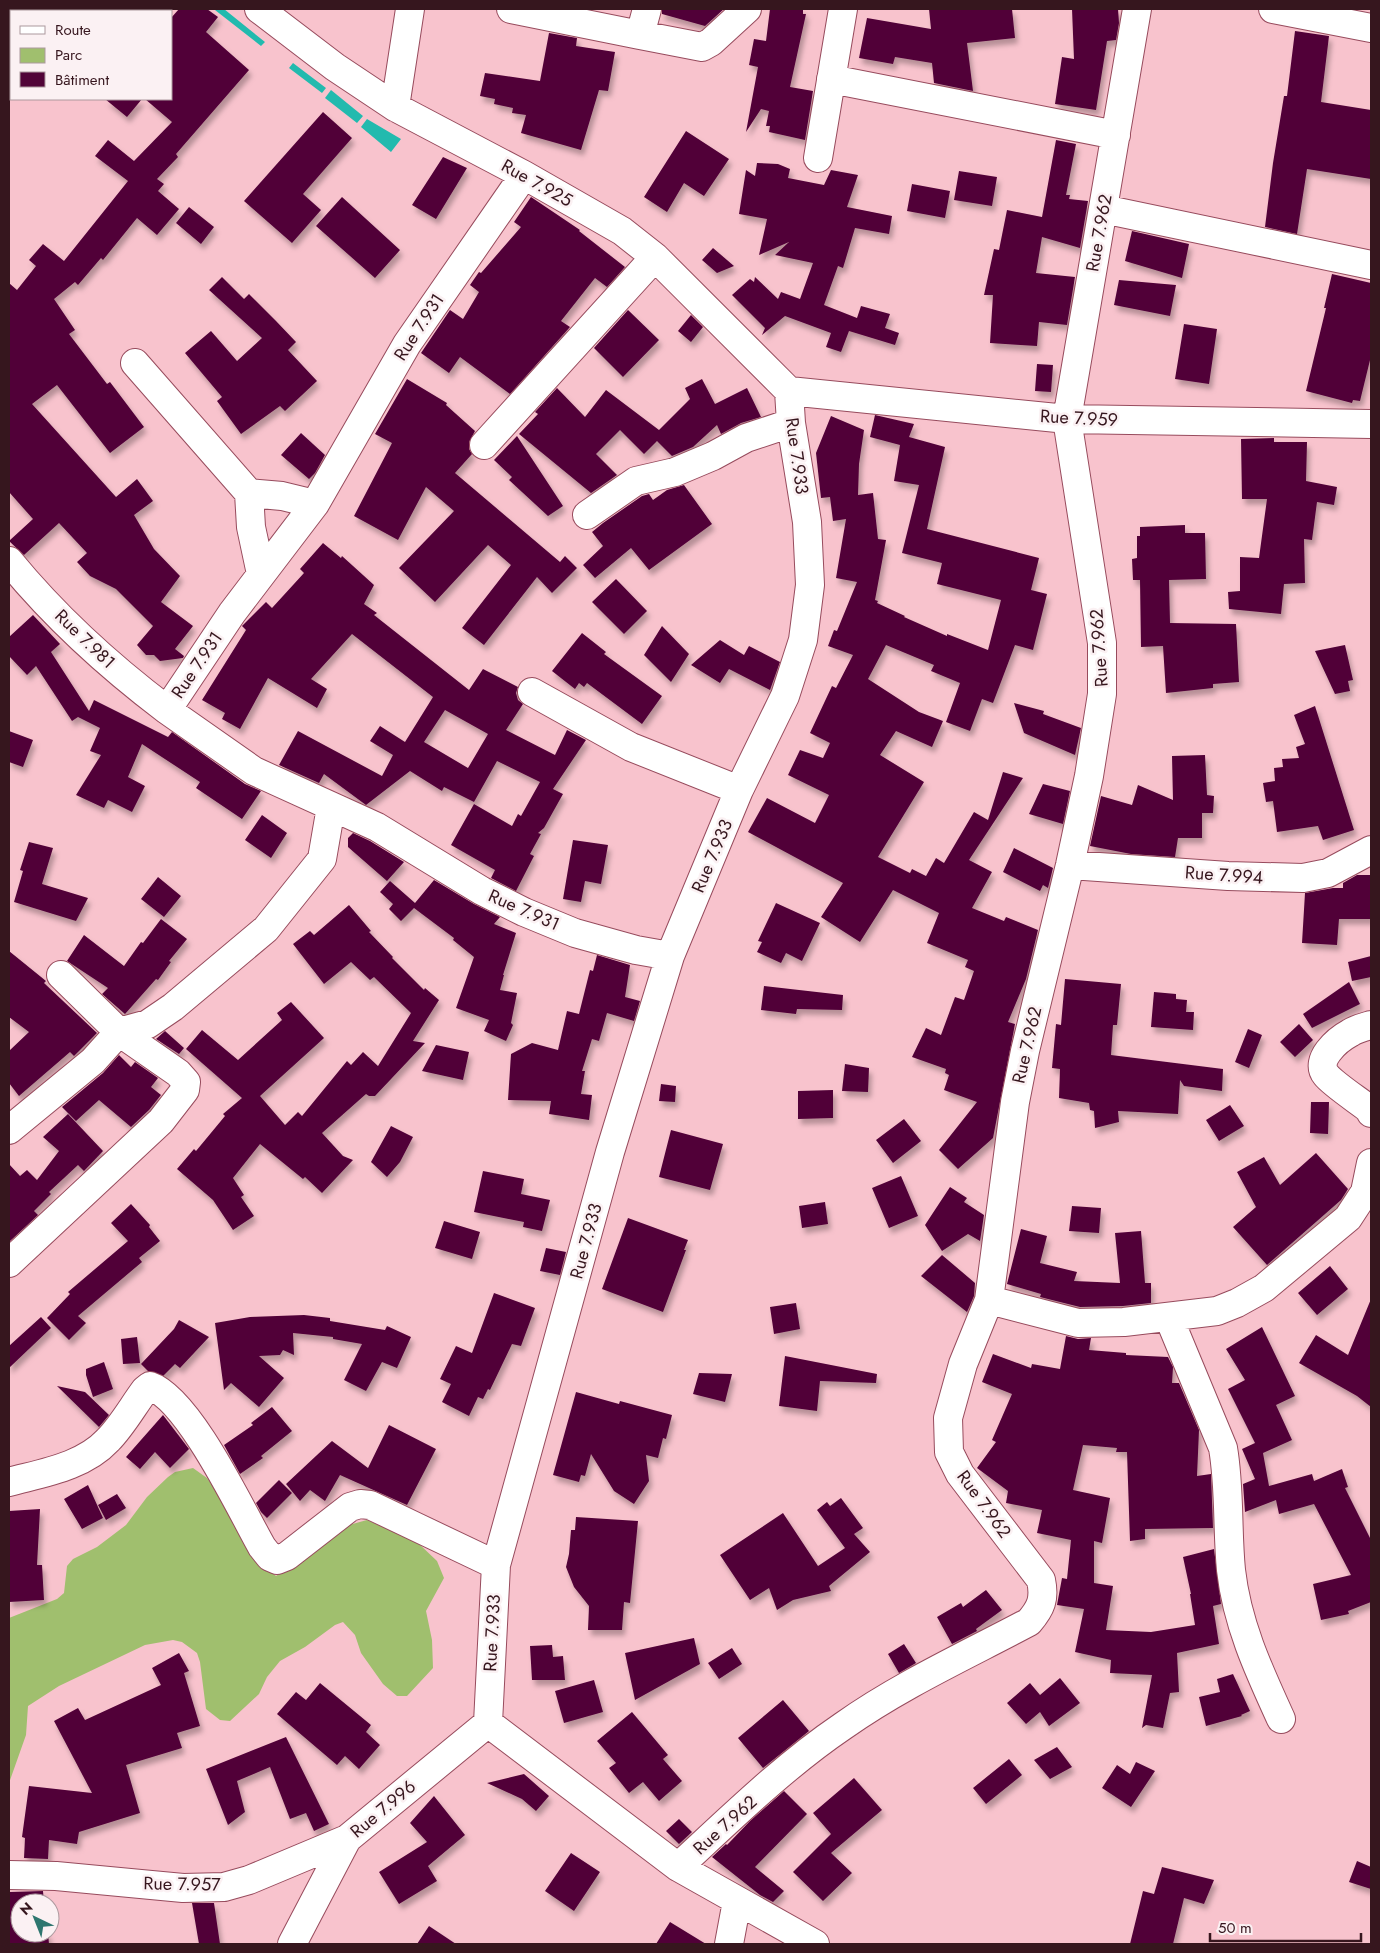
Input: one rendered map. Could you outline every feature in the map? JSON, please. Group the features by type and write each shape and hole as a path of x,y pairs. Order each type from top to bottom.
{"street":[{"name":"Rue 7.925","path":"260,9 335,67 395,107 524,175 622,231 655,256 789,391"},
{"path":"395,107 410,9"},
{"path":"511,9 702,47 711,42 748,9"},
{"path":"640,35 647,9"},
{"path":"818,158 843,9"},
{"name":"Rue 7.962","path":"678,1867 739,1810 842,1726 882,1700 1029,1622 1040,1609 1044,1591 1041,1580 960,1474 949,1452 948,1418 957,1384 989,1300 1015,1102 1089,776 1102,694 1102,642 1067,420 1137,9"},
{"path":"1273,9 1371,28"},
{"path":"831,79 1116,135"},
{"name":"Rue 7.931","path":"524,175 407,344 315,504 232,613 167,710 254,771 377,827 482,891 524,912 576,933 636,950 670,956"},
{"path":"1103,210 1371,265"},
{"path":"484,445 655,256"},
{"path":"135,363 249,493 251,527 261,574"},
{"name":"Rue 7.959","path":"789,391 1067,420 1371,424"},
{"name":"Rue 7.933","path":"488,1722 496,1565 610,1152 670,956 739,790 784,696 802,640 810,585 808,540 807,522 791,423 789,391"},
{"path":"587,515 636,481 675,472 713,456 746,438 791,423"},
{"path":"249,493 282,496 315,504"},
{"name":"Rue 7.981","path":"9,561 73,630 127,680 167,710"},
{"path":"532,692 631,747 739,790"},
{"path":"9,1130 93,1061 119,1032 148,1024 173,1008 266,929 322,859 330,807"},
{"name":"Rue 7.994","path":"1070,865 1228,876 1303,878 1328,873 1371,850"},
{"path":"9,1263 161,1121 185,1090 186,1082 178,1073 119,1032 61,975"},
{"path":"1371,1025 1350,1033 1337,1043 1325,1055 1323,1065 1326,1075 1371,1113"},
{"path":"989,1300 1078,1323 1124,1322 1217,1311 1237,1303 1264,1288 1348,1218 1365,1192 1371,1163"},
{"path":"1169,1318 1223,1448 1226,1466 1231,1570 1237,1606 1256,1664 1281,1719"},
{"path":"9,1482 66,1467 89,1455 108,1441 145,1390 150,1386 157,1389 179,1408 195,1428 262,1547 270,1557 277,1560 288,1556 350,1507 360,1504 370,1505 496,1565"},
{"path":"488,1722 678,1867 815,1944"},
{"name":"Rue 7.996","path":"292,1944 347,1839 488,1722"},
{"name":"Rue 7.957","path":"9,1875 56,1876 183,1888 224,1887 249,1880 347,1839"},
{"path":"729,1944 737,1901"}],"green space":[{"path":"193,1468 207,1478 244,1530 253,1555 276,1576 349,1525 367,1520 417,1542 437,1561 444,1578 426,1611 432,1640 433,1668 407,1696 397,1696 383,1684 361,1653 355,1635 343,1622 335,1625 305,1647 280,1661 267,1677 259,1694 230,1721 220,1720 206,1709 200,1662 197,1653 182,1642 173,1640 145,1645 59,1686 28,1706 26,1735 9,1783 9,1618 57,1599 64,1593 67,1566 73,1559 97,1547 126,1525 147,1497 168,1477 175,1472"}],"water":[{"path":"216,9 224,9 265,42 261,46"},
{"path":"293,63 326,88 322,93 289,68"},
{"path":"331,90 363,116 357,123 325,98"},
{"path":"367,119 401,139 391,152 361,127"}],"building":[{"path":"179,9 207,9 218,17 206,32 249,70 176,154 178,157 157,179 164,184 158,191 179,209 157,235 137,218 103,260 101,258 78,285 75,282 54,299 75,330 69,334 107,384 110,382 144,427 110,453 57,385 32,404 116,497 137,479 153,501 134,515 154,549 180,576 161,602 193,626 175,649 184,656 183,658 160,661 154,655 146,655 137,645 153,626 116,589 90,576 77,562 87,553 59,523 24,555 9,541 33,519 9,492 9,283 17,290 36,266 29,260 43,244 64,261 128,181 95,156 108,140 134,161 172,122 146,100 172,100 172,17"},
{"path":"662,9 724,9 705,26 662,14"},
{"path":"770,9 803,9 803,14 806,14 790,87 813,91 805,140 769,132 770,126 766,126 769,111 761,109 746,132 758,67 749,65 754,39 766,41"},
{"path":"929,9 1012,9 1015,38 967,43 973,91 934,83 932,63 895,57 893,64 859,58 867,18 931,29"},
{"path":"1072,9 1118,9 1119,23 1116,40 1107,41 1096,110 1055,104 1062,57 1074,59"},
{"path":"1295,31 1329,36 1321,102 1371,110 1371,179 1307,169 1297,234 1265,227 1284,96 1287,96"},
{"path":"549,33 577,38 576,46 615,52 608,91 599,90 581,150 521,133 526,115 512,113 513,108 494,104 495,99 480,96 485,73 540,81"},
{"path":"106,100 141,100 127,117"},
{"path":"323,112 352,138 303,194 321,210 292,243 244,201"},
{"path":"686,131 729,159 704,196 684,183 667,212 644,197"},
{"path":"1056,140 1076,144 1066,195 1070,195 1069,199 1088,201 1080,248 1042,237 1036,273 1075,277 1067,325 1039,322 1037,346 990,343 993,295 984,295 994,249 999,250 1007,210 1042,217"},
{"path":"443,157 467,168 436,219 412,205"},
{"path":"757,163 778,164 790,169 788,178 824,185 831,170 858,175 847,207 892,216 889,234 855,228 843,268 838,266 824,305 857,318 861,306 890,314 885,328 899,333 895,345 849,331 841,352 826,347 831,333 785,316 762,335 765,328 732,295 750,279 754,282 755,277 778,299 781,292 800,299 813,263 775,255 789,242 759,255 767,219 739,214 746,170 755,176"},
{"path":"959,171 997,177 992,206 954,200"},
{"path":"912,184 950,191 945,218 907,211"},
{"path":"342,197 400,250 375,278 316,226"},
{"path":"531,197 580,230 625,267 607,287 595,278 561,321 570,327 510,394 460,357 449,373 421,353 450,310 463,319 479,292 470,285 479,272 481,273 521,227 514,222"},
{"path":"189,207 214,227 201,244 176,223"},
{"path":"1132,231 1189,244 1182,278 1125,261"},
{"path":"713,248 734,266 717,273 702,260"},
{"path":"1332,274 1371,283 1371,356 1360,401 1353,400 1352,403 1306,391 1326,308 1324,308"},
{"path":"222,277 244,299 249,294 296,342 288,350 317,381 285,411 280,406 241,434 217,401 222,397 185,353 211,331 237,361 262,338 209,290"},
{"path":"1119,280 1176,285 1170,316 1114,305"},
{"path":"628,310 659,340 623,377 594,348"},
{"path":"691,315 703,327 691,342 678,331"},
{"path":"1184,324 1217,329 1209,384 1175,379"},
{"path":"1037,364 1053,365 1051,392 1035,391"},
{"path":"407,379 447,403 446,405 475,431 469,442 469,449 472,454 455,473 560,562 565,556 577,568 552,593 537,577 484,645 462,628 511,565 488,545 435,602 399,568 454,511 426,487 398,540 354,516 392,443 375,434"},
{"path":"702,379 715,404 747,388 761,417 741,423 721,434 717,425 693,447 672,456 657,441 644,454 620,430 596,454 617,475 591,493 519,434 538,414 535,412 557,388 585,417 606,390 659,430 690,399 685,388"},
{"path":"875,415 914,424 909,437 945,447 927,529 1039,558 1031,590 1047,594 1033,650 1015,645 993,703 982,699 970,731 946,722 960,683 931,671 934,665 886,645 868,679 919,712 943,721 932,747 896,731 880,755 924,782 878,857 910,873 912,869 926,876 936,858 944,863 974,812 988,820 1003,772 1023,778 969,860 992,872 972,908 1004,921 1006,917 1038,930 1026,979 1008,1022 1015,1024 993,1138 958,1169 939,1150 977,1102 944,1090 949,1075 945,1073 946,1069 912,1057 926,1028 941,1035 955,997 964,1000 974,971 965,967 968,960 927,943 939,913 893,890 860,942 821,917 843,883 748,832 767,798 815,823 829,795 788,775 800,750 823,758 830,743 810,733 832,686 836,688 853,655 828,646 834,630 837,631 857,582 836,578 846,519 833,521 830,497 821,498 816,453 831,416 864,430 859,464 858,495 873,493 878,539 886,540 875,600 878,601 877,603 947,636 947,634 988,650 1001,600 937,584 942,563 902,553 919,485 894,481 900,445 870,437"},
{"path":"301,433 325,455 315,473 309,479 281,455"},
{"path":"517,436 563,506 548,516 509,480 512,477 494,460"},
{"path":"1274,438 1274,442 1307,442 1306,481 1337,487 1334,505 1317,502 1312,540 1304,539 1305,583 1284,584 1281,614 1229,609 1228,592 1240,591 1240,557 1259,558 1267,499 1242,499 1241,439"},
{"path":"684,485 712,524 649,570 631,548 595,578 583,565 603,546 592,532 603,523 642,496 649,494 653,500 667,490"},
{"path":"1185,525 1185,533 1205,533 1206,579 1169,580 1170,623 1236,624 1239,682 1213,684 1213,688 1166,693 1163,646 1141,647 1140,580 1133,580 1132,559 1137,558 1137,536 1140,536 1140,527"},
{"path":"323,543 341,558 342,556 374,585 364,604 377,613 374,615 469,690 483,669 518,687 516,693 518,700 523,704 506,730 555,755 567,730 586,740 553,789 563,794 544,828 538,833 541,834 530,854 534,856 516,891 491,878 495,870 451,845 474,804 512,826 518,814 521,816 540,782 497,761 474,802 444,787 442,791 410,771 366,805 324,774 319,783 279,765 298,731 382,776 393,755 370,741 380,726 405,742 433,697 352,634 311,679 327,689 317,708 268,678 240,729 222,719 225,713 202,700 246,630 242,626 266,602 272,608 304,573 300,569","holes":["445,710 488,734 468,768 424,742"]},
{"path":"616,579 647,611 624,634 592,602"},
{"path":"33,615 60,644 51,652 89,711 94,700 168,737 172,732 245,784 261,791 242,819 196,788 200,782 142,744 128,777 145,786 132,812 108,800 104,808 76,795 101,755 90,751 100,728 78,717 72,721 36,666 27,675 9,656 9,637"},
{"path":"662,626 689,654 671,682 644,655"},
{"path":"582,633 606,652 604,654 662,696 642,724 587,683 584,687 579,683 575,689 552,671"},
{"path":"720,640 744,655 749,646 780,662 770,690 729,669 720,683 691,665"},
{"path":"1345,645 1353,680 1348,681 1350,691 1335,694 1315,651"},
{"path":"1014,703 1044,711 1043,714 1081,728 1075,755 1024,733"},
{"path":"1315,706 1354,830 1323,840 1318,826 1277,832 1273,801 1266,802 1263,783 1275,781 1274,768 1283,767 1282,759 1299,758 1296,747 1305,744 1294,715"},
{"path":"9,731 33,740 23,767 9,762"},
{"path":"1205,755 1207,795 1214,796 1213,813 1202,813 1202,838 1178,838 1175,857 1131,854 1090,846 1101,796 1132,805 1138,785 1173,800 1172,756"},
{"path":"1043,784 1070,791 1063,824 1029,814"},
{"path":"262,815 287,833 271,858 245,840"},
{"path":"353,833 404,862 387,881 348,847 348,838"},
{"path":"573,840 608,845 601,884 585,881 581,902 563,899"},
{"path":"29,842 53,848 42,884 88,898 76,921 14,902 23,871 20,870"},
{"path":"1014,848 1053,868 1048,888 1043,885 1040,891 1003,872"},
{"path":"1357,875 1371,875 1371,919 1339,919 1337,945 1302,943 1305,893 1343,888 1343,883"},
{"path":"158,877 181,896 164,917 141,899"},
{"path":"434,880 500,917 494,924 516,933 500,990 517,993 511,1023 513,1025 506,1041 484,1031 489,1020 456,1008 474,957 453,940 454,938 414,908 401,921 389,909 393,904 380,892 390,881 415,903"},
{"path":"776,903 820,923 802,961 786,953 781,963 757,952 762,942 758,941"},
{"path":"349,905 392,958 424,990 425,988 439,1000 413,1041 425,1043 375,1096 366,1094 322,1133 343,1156 353,1160 322,1193 305,1177 303,1179 260,1144 233,1178 244,1195 241,1197 254,1216 233,1230 213,1200 177,1169 194,1149 196,1151 225,1116 223,1114 242,1098 186,1049 202,1030 238,1060 282,1020 277,1013 291,1002 324,1038 260,1096 285,1125 298,1112 302,1116 347,1061 351,1065 363,1052 378,1066 411,1013 374,977 370,980 351,962 324,984 293,944 310,931 314,935"},
{"path":"161,919 187,939 169,961 171,962 158,980 156,979 125,1014 102,994 108,988 67,961 84,935 124,966"},
{"path":"9,951 46,981 44,983 97,1033 74,1056 70,1052 19,1096 9,1083 9,1051 29,1032 9,1017"},
{"path":"597,955 630,965 625,997 640,1001 634,1021 607,1013 599,1041 592,1039 582,1071 585,1071 581,1094 592,1095 589,1120 549,1114 551,1101 508,1100 511,1054 532,1043 558,1050 567,1011 579,1014 590,970 593,971"},
{"path":"1371,956 1371,977 1352,981 1348,962"},
{"path":"1065,979 1121,984 1117,1025 1113,1025 1111,1055 1223,1069 1222,1091 1184,1086 1180,1080 1178,1114 1118,1111 1119,1122 1095,1128 1094,1111 1090,1110 1089,1103 1059,1098 1060,1069 1052,1068 1056,1024 1061,1025"},
{"path":"1349,982 1360,1004 1312,1028 1303,1014"},
{"path":"764,986 843,995 842,1010 797,1009 796,1014 761,1010"},
{"path":"1154,992 1176,994 1176,999 1187,1000 1186,1012 1194,1012 1193,1030 1151,1027"},
{"path":"1299,1024 1313,1040 1295,1057 1280,1042"},
{"path":"1248,1029 1262,1035 1249,1068 1235,1062"},
{"path":"165,1031 184,1048 179,1054 156,1039"},
{"path":"436,1045 469,1052 463,1080 422,1071"},
{"path":"119,1055 131,1067 135,1062 158,1078 151,1087 161,1095 149,1110 131,1127 99,1100 76,1121 62,1107 103,1073"},
{"path":"845,1064 869,1068 868,1092 842,1091"},
{"path":"661,1084 676,1086 675,1102 659,1101"},
{"path":"833,1090 833,1118 798,1119 798,1091"},
{"path":"1311,1102 1329,1102 1328,1134 1310,1133"},
{"path":"1230,1105 1244,1126 1219,1141 1206,1120"},
{"path":"68,1114 103,1151 84,1171 78,1165 49,1192 51,1194 34,1211 38,1215 9,1242 9,1164 20,1176 27,1170 37,1180 59,1151 43,1137"},
{"path":"904,1119 921,1141 893,1163 876,1140"},
{"path":"391,1126 413,1137 400,1162 387,1177 371,1162"},
{"path":"671,1130 723,1144 710,1190 659,1177"},
{"path":"1316,1153 1348,1189 1341,1200 1267,1265 1233,1227 1256,1207 1237,1172 1264,1157 1280,1185"},
{"path":"483,1171 524,1179 521,1194 550,1200 542,1231 523,1227 524,1222 474,1212"},
{"path":"901,1176 918,1216 889,1228 872,1188"},
{"path":"950,1187 967,1198 964,1202 984,1215 980,1241 968,1234 942,1251 925,1225"},
{"path":"825,1202 828,1224 802,1228 799,1206"},
{"path":"131,1204 150,1225 149,1227 160,1241 139,1258 142,1262 78,1316 86,1323 69,1340 47,1318 70,1294 68,1292 128,1241 111,1223"},
{"path":"1072,1206 1101,1208 1099,1233 1069,1231"},
{"path":"628,1218 688,1240 663,1312 602,1289"},
{"path":"444,1221 480,1232 472,1259 435,1248"},
{"path":"1021,1229 1047,1236 1040,1263 1077,1272 1074,1281 1120,1283 1115,1233 1141,1231 1145,1283 1151,1283 1151,1303 1080,1307 1040,1297 1041,1294 1007,1284"},
{"path":"546,1248 566,1252 560,1275 540,1271"},
{"path":"942,1255 975,1283 974,1296 967,1312 921,1276"},
{"path":"1330,1266 1348,1289 1317,1315 1298,1293"},
{"path":"494,1293 535,1308 521,1346 512,1344 490,1390 488,1389 483,1399 478,1397 469,1416 442,1402 451,1384 440,1379 456,1346 472,1353"},
{"path":"1371,1299 1371,1407 1357,1396 1299,1363 1316,1335 1348,1355"},
{"path":"796,1303 800,1329 774,1334 770,1307"},
{"path":"304,1315 330,1318 330,1321 385,1330 387,1326 411,1337 397,1368 382,1362 366,1391 344,1380 362,1344 333,1339 333,1337 293,1333 294,1355 283,1350 280,1355 259,1356 284,1378 259,1407 231,1383 224,1390 215,1323 250,1317"},
{"path":"41,1317 51,1328 9,1368 9,1346"},
{"path":"179,1320 209,1337 180,1368 175,1364 163,1376 148,1371 141,1364 174,1329"},
{"path":"1262,1327 1295,1396 1276,1405 1292,1440 1263,1453 1269,1486 1312,1474 1314,1481 1342,1469 1348,1487 1345,1488 1371,1540 1371,1602 1348,1611 1349,1614 1321,1620 1313,1584 1351,1575 1314,1504 1279,1514 1276,1500 1245,1512 1243,1484 1255,1479 1242,1449 1255,1443 1228,1389 1245,1380 1226,1349"},
{"path":"1066,1336 1078,1339 1091,1338 1089,1350 1126,1353 1126,1355 1168,1357 1173,1367 1172,1383 1179,1383 1199,1430 1197,1476 1211,1474 1213,1528 1145,1529 1145,1539 1130,1541 1127,1452 1116,1452 1117,1448 1083,1445 1073,1490 1110,1498 1102,1543 1094,1541 1094,1583 1113,1586 1106,1630 1151,1632 1195,1625 1183,1557 1214,1549 1221,1604 1213,1606 1219,1644 1177,1653 1179,1692 1170,1693 1163,1728 1146,1725 1142,1728 1152,1675 1110,1673 1111,1660 1075,1652 1084,1609 1057,1605 1062,1578 1067,1579 1071,1540 1037,1533 1042,1510 1006,1503 1008,1491 977,1468 996,1442 992,1440 1012,1394 982,1382 993,1354 1031,1368 1032,1364 1060,1369"},
{"path":"137,1337 140,1363 123,1364 121,1339"},
{"path":"785,1356 877,1374 876,1383 820,1381 817,1411 779,1406"},
{"path":"104,1362 113,1389 93,1397 86,1369"},
{"path":"699,1373 732,1374 725,1402 693,1394"},
{"path":"57,1386 85,1392 109,1415 99,1427"},
{"path":"576,1392 619,1404 620,1401 672,1415 666,1439 663,1438 658,1458 646,1455 649,1481 634,1504 614,1491 591,1454 585,1476 581,1475 579,1482 553,1475"},
{"path":"272,1407 292,1431 261,1456 263,1458 240,1474 224,1445 253,1425 251,1423"},
{"path":"163,1415 189,1449 170,1468 155,1452 140,1469 126,1457"},
{"path":"389,1425 436,1449 407,1505 340,1475 325,1501 310,1490 300,1501 286,1484 332,1441 368,1468"},
{"path":"279,1480 292,1493 267,1518 256,1503"},
{"path":"88,1485 103,1518 82,1529 64,1499"},
{"path":"117,1494 126,1508 106,1520 98,1505"},
{"path":"841,1498 863,1528 854,1534 870,1552 829,1586 831,1591 793,1600 777,1610 769,1588 750,1600 720,1555 783,1513 818,1566 845,1548 817,1510 827,1502 830,1506"},
{"path":"40,1509 37,1565 42,1565 44,1600 9,1602 9,1511"},
{"path":"576,1517 638,1521 630,1603 624,1602 622,1630 588,1630 589,1606 574,1587 566,1567 571,1530 575,1530"},
{"path":"986,1590 1002,1610 976,1629 977,1631 952,1644 937,1617 961,1603 963,1607"},
{"path":"694,1638 700,1664 635,1700 625,1653"},
{"path":"904,1644 916,1663 899,1673 888,1654"},
{"path":"552,1645 553,1657 563,1656 565,1680 532,1680 530,1646"},
{"path":"732,1648 742,1664 719,1679 708,1663"},
{"path":"179,1653 189,1671 184,1673 200,1726 177,1733 182,1748 126,1765 140,1813 79,1832 77,1844 49,1840 48,1859 24,1858 25,1838 22,1837 29,1786 92,1793 54,1721 78,1708 85,1720 161,1685 152,1668"},
{"path":"1233,1674 1250,1711 1242,1716 1206,1726 1199,1697 1220,1692 1217,1679"},
{"path":"1060,1678 1080,1703 1049,1726 1040,1712 1026,1724 1007,1703 1030,1683 1040,1695"},
{"path":"594,1680 603,1712 564,1723 555,1691"},
{"path":"320,1683 371,1725 366,1732 380,1745 359,1769 345,1756 337,1765 277,1714 296,1692 306,1700"},
{"path":"783,1700 809,1731 763,1768 738,1738"},
{"path":"632,1712 668,1755 663,1759 682,1781 659,1801 643,1782 629,1793 609,1768 616,1763 597,1741"},
{"path":"286,1737 329,1824 314,1831 306,1813 290,1819 270,1767 237,1781 245,1812 228,1825 206,1769"},
{"path":"1057,1747 1072,1767 1050,1779 1034,1760"},
{"path":"1009,1759 1022,1775 986,1804 973,1788"},
{"path":"1136,1762 1155,1771 1131,1807 1102,1788 1117,1765 1130,1774"},
{"path":"524,1774 549,1796 536,1811 522,1799 487,1783"},
{"path":"854,1778 882,1810 831,1853 852,1873 823,1901 793,1872 831,1834 813,1813"},
{"path":"784,1791 807,1814 755,1867 784,1891 773,1902 760,1895 712,1857"},
{"path":"434,1796 465,1835 428,1866 437,1881 399,1904 379,1872 427,1842 410,1823"},
{"path":"679,1819 692,1832 679,1844 666,1831"},
{"path":"571,1853 600,1872 574,1911 545,1891"},
{"path":"1357,1861 1371,1867 1371,1889 1349,1882"},
{"path":"1162,1867 1214,1880 1204,1904 1184,1898 1173,1944 1130,1944 1143,1891 1154,1894"},
{"path":"43,1891 43,1893 10,1893 10,1943 49,1944 9,1944 9,1892"},
{"path":"192,1903 214,1903 220,1944 199,1944"},
{"path":"670,1922 706,1944 656,1944"},
{"path":"429,1926 456,1944 417,1944"}]}
